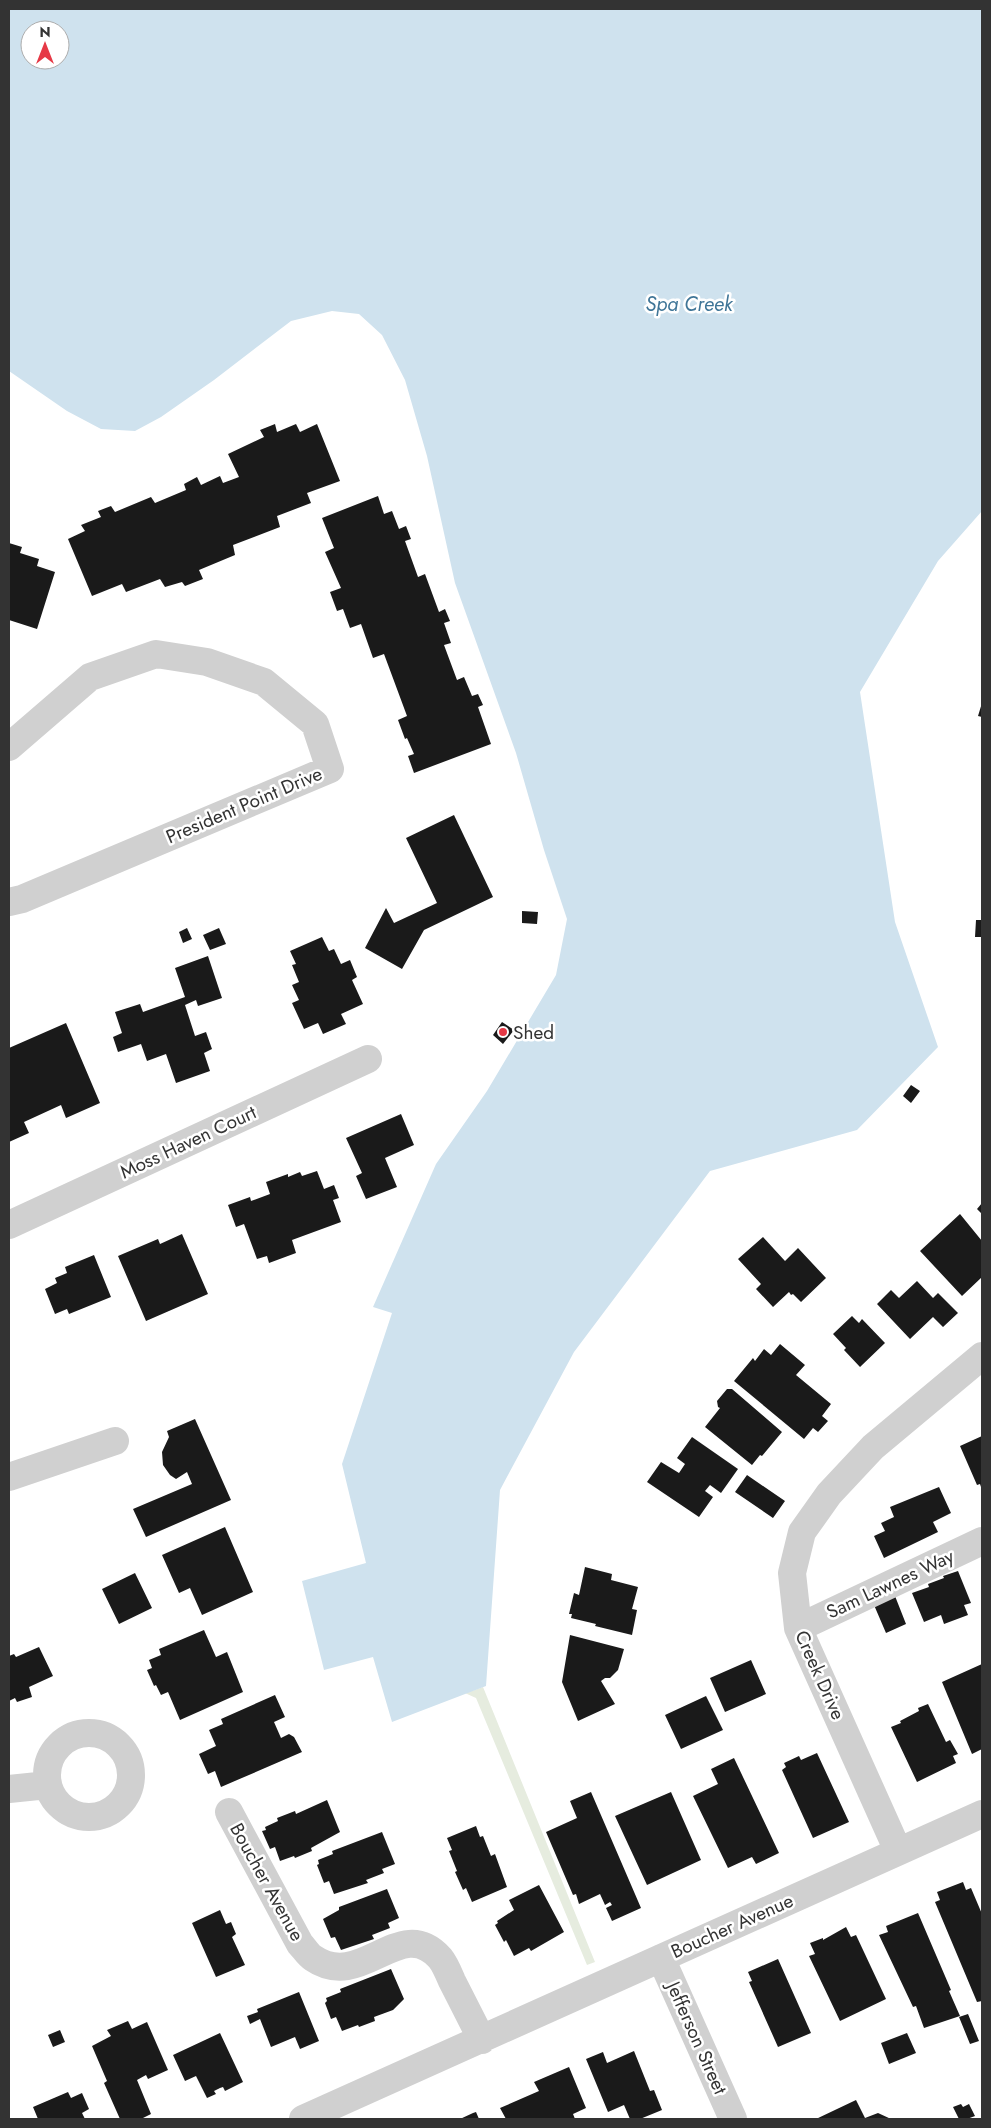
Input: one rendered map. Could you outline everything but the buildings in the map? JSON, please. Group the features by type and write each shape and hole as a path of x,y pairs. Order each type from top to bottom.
{"street":[{"name":"President Point Drive","path":"9,747 90,677 156,654 206,662 264,682 315,724 330,769 31,896 9,902"},
{"name":"Moss Haven Court","path":"9,1225 368,1059"},
{"name":"Creek Drive","path":"898,1851 798,1628 792,1573 802,1532 829,1494 873,1447 982,1356"},
{"path":"9,1477 115,1441"},
{"name":"Sam Lawnes Way","path":"798,1628 982,1540"},
{"path":"9,1789 48,1785"},
{"name":"Boucher Avenue","path":"229,1812 300,1944 312,1958 329,1966 356,1966 398,1945 416,1943 430,1948 441,1959 482,2040"},
{"name":"Boucher Avenue","path":"303,2119 982,1814"},
{"name":"Jefferson Street","path":"661,1958 733,2119"}],"shaded area":[{"path":"483,1687 595,1962 587,1965 476,1698 456,1689 472,1691"}],"water":[{"name":"Spa Creek","path":"9,9 982,9 982,511 938,561 860,692 895,922 938,1047 857,1130 710,1171 574,1352 500,1490 486,1686 392,1722 373,1657 324,1670 302,1581 366,1563 342,1464 392,1313 373,1307 436,1164 487,1091 556,975 567,919 544,850 516,753 455,583 427,456 405,380 382,335 359,314 332,311 291,321 214,380 161,417 135,431 101,429 67,411 9,371"}],"place":[{"name":"Shed","path":"503,1032"}]}
